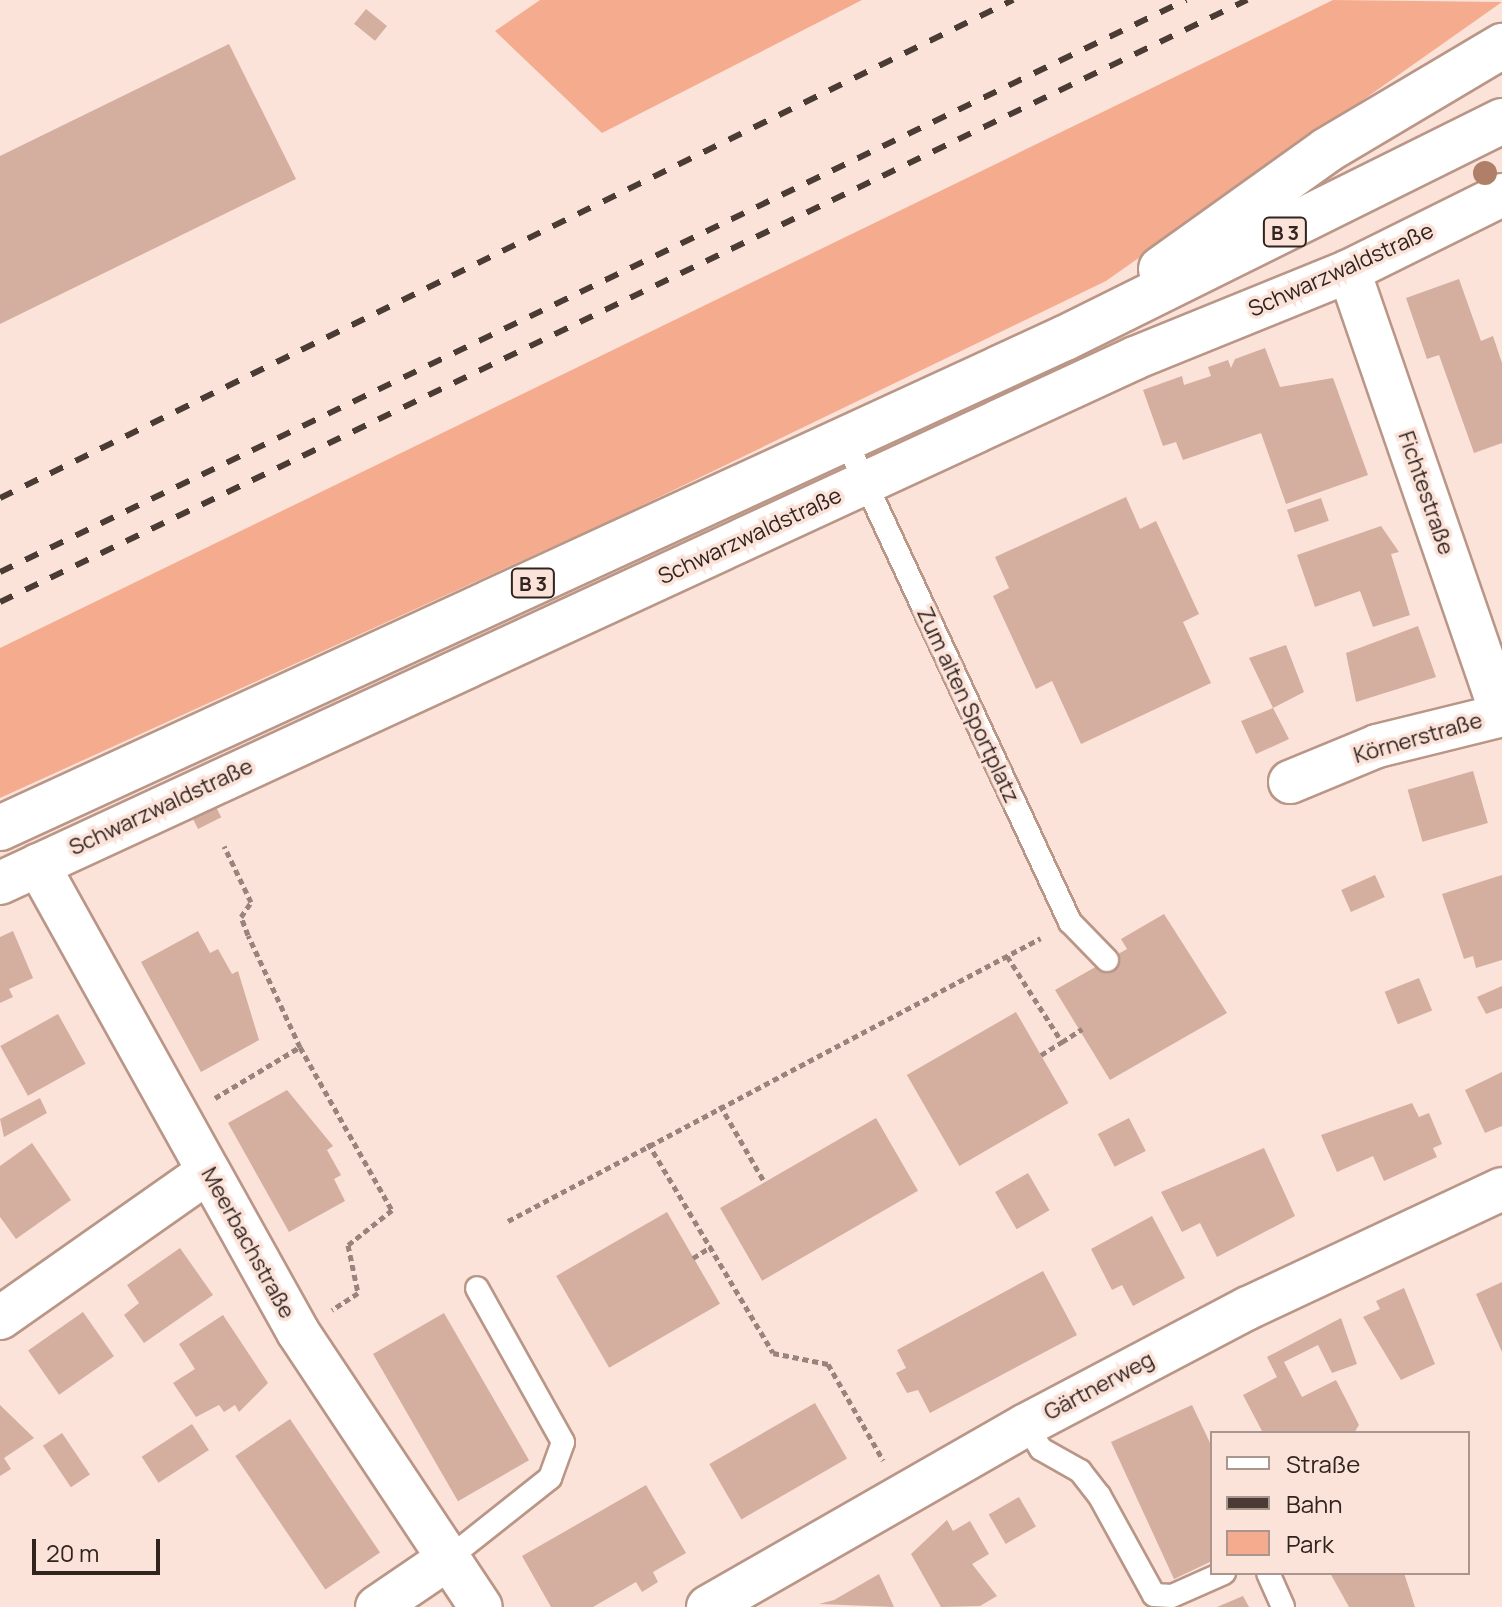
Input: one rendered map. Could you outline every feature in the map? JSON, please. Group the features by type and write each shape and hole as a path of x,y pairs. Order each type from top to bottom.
{"main road":[{"name":"B 3","path":"1065,338 1327,150 1502,46"},
{"name":"B 3","path":"0,828 1065,338 1502,121"}],"street":[{"name":"Schwarzwaldstraße","path":"0,883 1135,358 1349,271 1502,195"},
{"name":"Fichtestraße","path":"1349,271 1502,715"},
{"name":"Körnerstraße","path":"1290,782 1377,746 1502,715"},
{"name":"Meerbachstraße","path":"38,865 298,1332 481,1607"},
{"path":"0,1318 208,1172"},
{"name":"Gärtnerweg","path":"708,1607 1026,1425 1248,1308 1502,1189"},
{"path":"377,1607 449,1558"}],"lane":[{"name":"Zum alten Sportplatz","path":"845,439 1070,922 1107,960"},
{"path":"449,1558 550,1478 563,1442 477,1288"},
{"path":"1026,1425 1041,1449 1080,1471 1099,1495 1154,1595 1172,1596 1219,1575"},
{"path":"1269,1575 1283,1607"}],"path":[{"path":"224,846 251,902 241,917 248,935 300,1047 392,1210 348,1245 358,1293 298,1332"},
{"path":"508,1221 648,1143 1070,922"},
{"path":"1007,956 1062,1042"},
{"path":"1041,1055 1082,1029"},
{"path":"180,1119 300,1047"},
{"path":"720,1105 765,1183"},
{"path":"648,1143 773,1353 828,1364 902,1495"},
{"path":"693,1258 712,1246"}],"green space":[{"path":"540,0 862,0 602,133 495,31"},
{"path":"1333,0 1502,2 1106,281 618,517 0,798 0,648"}],"building":[{"path":"366,9 387,26 375,41 354,24"},
{"path":"229,44 296,179 0,324 0,156"},
{"path":"1459,279 1481,341 1493,336 1502,363 1502,443 1474,453 1439,355 1427,359 1406,298"},
{"path":"1265,348 1280,387 1333,378 1368,475 1286,504 1261,433 1183,460 1176,442 1163,446 1143,390 1182,376 1184,385 1211,376 1208,367 1228,360 1231,368 1235,359"},
{"path":"1126,497 1140,529 1156,521 1199,614 1183,622 1211,683 1081,744 1052,681 1036,689 993,596 1009,588 995,557"},
{"path":"1321,498 1329,521 1295,532 1287,510"},
{"path":"1381,526 1399,552 1391,554 1410,615 1373,627 1360,591 1315,607 1297,555"},
{"path":"1418,626 1436,677 1356,702 1346,653"},
{"path":"1286,645 1304,692 1273,708 1249,658"},
{"path":"1273,708 1289,739 1256,754 1241,721"},
{"path":"1473,771 1488,823 1423,842 1408,790"},
{"path":"214,803 221,817 198,829 191,815"},
{"path":"1375,875 1385,897 1351,912 1341,890"},
{"path":"1502,875 1502,960 1476,968 1473,956 1464,959 1442,894"},
{"path":"1164,914 1227,1013 1110,1080 1055,990 1127,949 1121,939"},
{"path":"13,931 33,978 9,989 13,997 0,1003 0,937"},
{"path":"198,931 210,953 218,949 232,974 238,971 259,1040 201,1072 141,962"},
{"path":"1419,978 1432,1010 1398,1024 1385,992"},
{"path":"1502,986 1502,1008 1486,1014 1477,997"},
{"path":"1016,1012 1068,1103 959,1166 907,1075"},
{"path":"58,1014 86,1064 28,1096 0,1046"},
{"path":"1502,1072 1502,1126 1485,1133 1465,1090"},
{"path":"287,1090 333,1146 327,1150 341,1175 334,1179 345,1201 289,1232 228,1123"},
{"path":"40,1098 47,1113 4,1137 0,1119"},
{"path":"1412,1103 1419,1117 1429,1113 1442,1144 1433,1148 1437,1157 1384,1181 1373,1156 1337,1172 1321,1135"},
{"path":"876,1118 918,1191 762,1281 720,1208"},
{"path":"1129,1118 1146,1151 1115,1167 1098,1134"},
{"path":"32,1143 71,1200 16,1239 0,1217 0,1166"},
{"path":"1264,1148 1295,1216 1217,1257 1200,1223 1182,1232 1161,1192"},
{"path":"1028,1173 1050,1210 1017,1229 995,1192"},
{"path":"667,1212 720,1304 609,1368 556,1276"},
{"path":"1152,1216 1185,1278 1133,1306 1122,1285 1112,1290 1091,1249"},
{"path":"180,1248 213,1295 144,1343 124,1315 139,1303 127,1285"},
{"path":"1043,1271 1077,1335 930,1413 918,1390 907,1393 896,1373 906,1368 897,1350"},
{"path":"1502,1282 1502,1352 1476,1294"},
{"path":"1404,1288 1435,1364 1401,1380 1363,1317 1380,1309 1376,1301"},
{"path":"83,1312 114,1356 59,1395 28,1350"},
{"path":"444,1313 529,1460 458,1501 373,1354"},
{"path":"223,1315 268,1383 239,1412 235,1405 224,1412 219,1405 196,1417 173,1383 195,1369 179,1344"},
{"path":"1341,1318 1357,1364 1332,1373 1318,1345 1284,1362 1302,1397 1336,1380 1359,1425 1355,1431 1262,1431 1243,1395 1277,1377 1267,1357"},
{"path":"815,1403 847,1458 741,1519 709,1464"},
{"path":"0,1405 34,1438 4,1458 11,1469 0,1476"},
{"path":"1192,1405 1210,1443 1210,1562 1174,1579 1111,1442"},
{"path":"290,1419 380,1552 325,1589 235,1456"},
{"path":"192,1424 209,1450 159,1483 142,1457"},
{"path":"62,1433 90,1474 71,1487 43,1446"},
{"path":"646,1485 686,1553 653,1572 658,1582 642,1592 636,1582 593,1607 551,1607 522,1556"},
{"path":"1019,1497 1036,1526 1006,1544 989,1514"},
{"path":"947,1520 953,1531 970,1521 989,1554 972,1564 997,1596 980,1606 941,1607 911,1554"},
{"path":"879,1574 894,1607 819,1604 834,1600"},
{"path":"1331,1575 1405,1575 1415,1607 1349,1607"},
{"path":"1243,1596 1249,1607 1217,1607"}],"railway":[{"path":"0,498 1013,0"},
{"path":"0,572 1186,0"},
{"path":"0,602 1247,0"}]}
